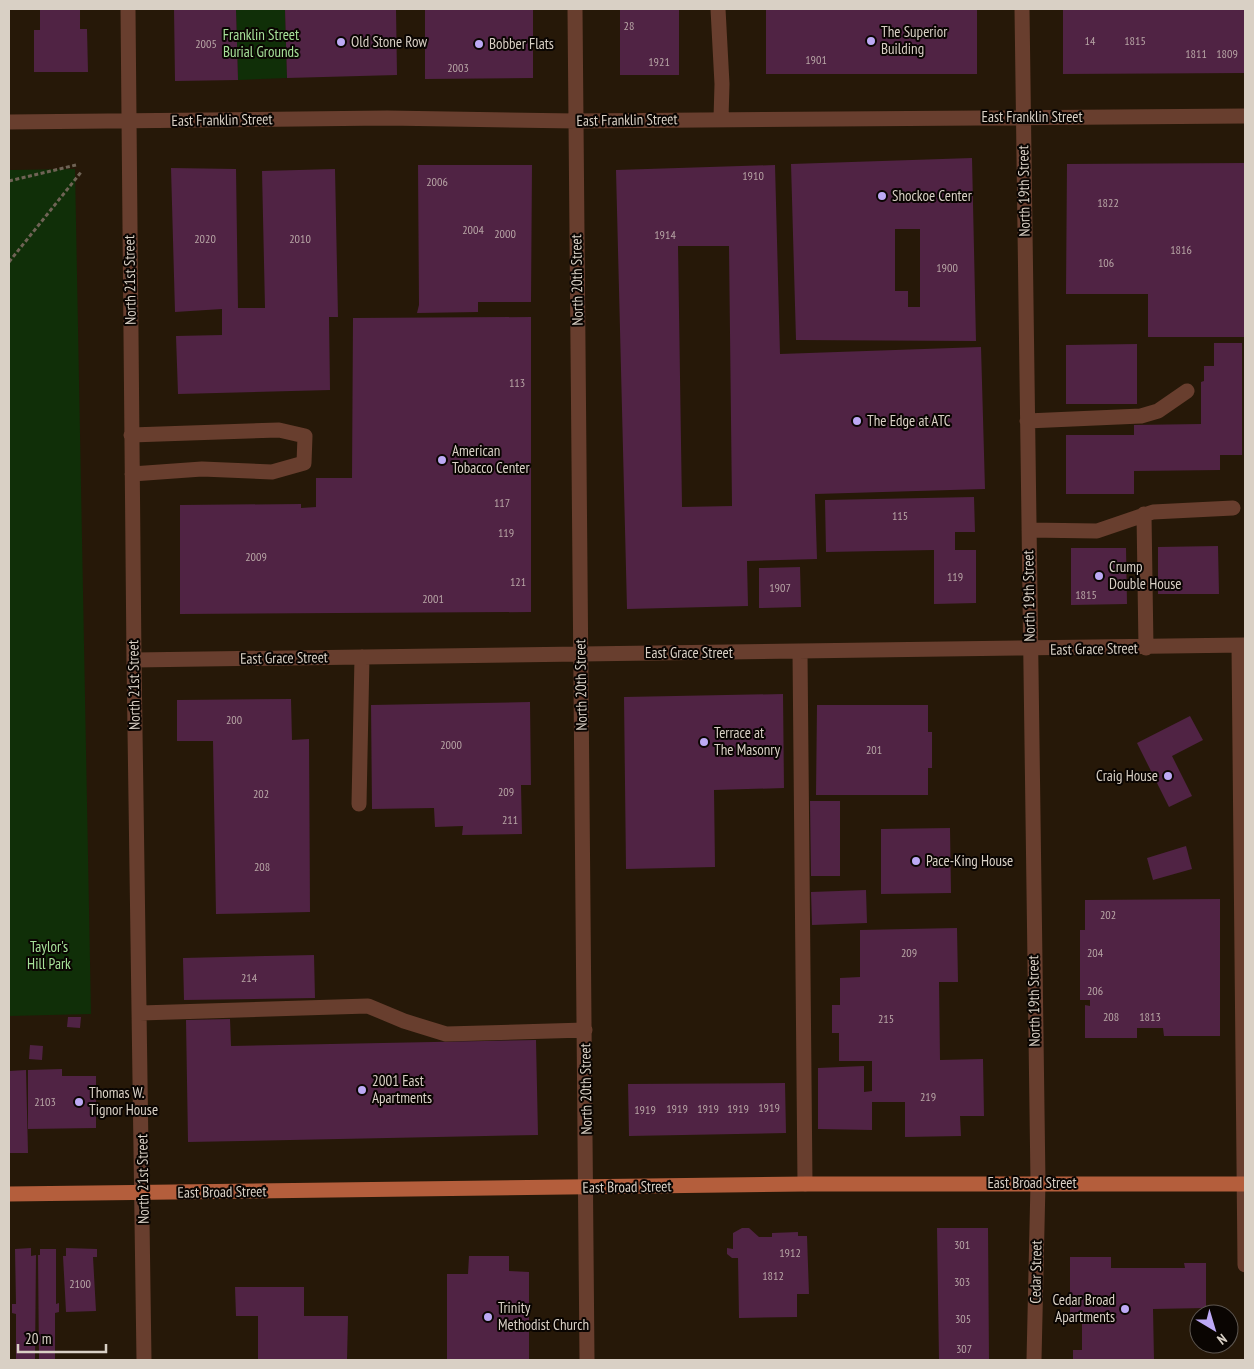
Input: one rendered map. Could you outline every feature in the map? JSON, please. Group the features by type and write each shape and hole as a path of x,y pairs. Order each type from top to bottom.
{"main road":[{"name":"East Broad Street","path":"9,1194 805,1184 1244,1184"}],"street":[{"name":"North 21st Street","path":"128,9 131,435 144,1360"},
{"name":"North 20th Street","path":"575,9 587,1188 587,1360"},
{"path":"718,9 722,84 721,119"},
{"name":"North 19th Street","path":"1022,9 1038,1183"},
{"name":"East Franklin Street","path":"9,122 387,118 576,121 1245,116"},
{"path":"1027,421 1141,416 1158,411 1187,391"},
{"path":"131,435 279,430 304,436 304,463 272,472 202,469 132,474"},
{"path":"1029,530 1097,530 1153,512 1233,508"},
{"path":"1144,514 1146,648"},
{"path":"1242,646 1245,1266"},
{"name":"East Grace Street","path":"134,660 1242,646"},
{"path":"800,652 805,1184"},
{"path":"359,804 362,657"},
{"path":"140,1012 368,1006 404,1021 446,1034 585,1030"},
{"name":"Cedar Street","path":"1034,1360 1038,1183"}],"path":[{"path":"9,182 76,166"},
{"path":"9,262 82,171"}],"green space":[{"name":"Franklin Street Burial Grounds","path":"236,9 285,9 287,78 238,80"},
{"name":"Taylor's Hill Park","path":"75,169 91,1014 9,1016 9,170"}],"building":[{"path":"80,9 80,29 87,29 88,72 34,72 34,30 40,30 40,10"},
{"path":"174,9 236,9 238,80 175,81"},
{"name":"Old Stone Row","path":"285,9 396,9 397,75 287,78"},
{"name":"Bobber Flats","path":"425,9 533,9 533,78 425,79"},
{"path":"620,9 679,9 679,75 620,75"},
{"name":"The Superior Building","path":"766,9 977,9 977,74 766,74"},
{"path":"1063,9 1245,9 1245,73 1063,74"},
{"path":"972,158 976,341 796,340 791,164","holes":["895,229 920,229 920,307 908,307 908,291 895,291"]},
{"path":"1245,163 1245,337 1148,337 1148,294 1066,294 1067,164"},
{"path":"418,165 532,165 531,302 478,302 478,312 417,313 419,305"},
{"name":"The Edge at ATC","path":"775,165 780,354 981,347 985,489 815,494 817,559 747,561 748,606 627,609 616,170","holes":["678,246 729,246 732,506 682,507"]},
{"path":"171,168 236,169 238,308 265,308 262,171 335,169 338,317 329,317 330,390 178,394 176,336 222,335 222,309 175,312"},
{"name":"American Tobacco Center","path":"531,317 531,612 180,614 180,505 301,504 301,508 316,507 316,478 352,478 353,318"},
{"path":"1214,343 1242,343 1242,455 1220,455 1220,470 1134,471 1134,494 1066,494 1066,435 1134,435 1134,425 1201,424 1201,382 1204,381 1204,366 1214,366"},
{"path":"1137,344 1137,404 1066,404 1066,345"},
{"path":"974,497 975,532 955,532 955,550 976,550 976,603 934,604 934,550 826,552 825,500"},
{"path":"1218,546 1219,594 1158,594 1158,547"},
{"name":"Crump Double House","path":"1071,548 1126,548 1127,604 1071,605"},
{"path":"800,567 801,607 759,608 759,568"},
{"name":"Terrace at The Masonry","path":"783,694 784,788 714,790 715,867 626,869 624,697"},
{"path":"291,699 292,740 309,739 310,912 216,914 213,741 177,741 177,700"},
{"path":"530,702 531,785 521,785 522,834 462,835 463,826 435,827 434,808 372,809 371,705"},
{"path":"817,705 928,705 928,732 932,732 932,768 928,768 928,795 816,795"},
{"name":"Craig House","path":"1190,716 1203,740 1172,756 1192,796 1169,807 1137,743"},
{"path":"810,801 840,801 840,876 811,876"},
{"name":"Pace-King House","path":"950,828 951,893 881,894 881,829"},
{"path":"1186,846 1192,869 1153,880 1147,858"},
{"path":"866,890 867,923 812,925 811,892"},
{"path":"1220,899 1220,1036 1164,1036 1163,1028 1137,1028 1137,1038 1085,1038 1085,1005 1090,1006 1090,1000 1080,1000 1080,930 1085,930 1085,900"},
{"path":"957,928 958,982 939,982 940,1060 983,1059 984,1116 960,1116 961,1136 905,1137 905,1102 872,1102 872,1130 818,1129 818,1068 864,1066 864,1092 872,1091 872,1061 839,1061 839,1033 832,1033 832,1005 840,1005 840,978 860,977 860,930"},
{"path":"314,955 315,998 184,1000 183,958"},
{"path":"68,1017 81,1017 80,1028 67,1027"},
{"name":"2001 East Apartments","path":"230,1019 231,1046 536,1040 538,1135 188,1142 186,1020"},
{"path":"30,1045 43,1046 42,1060 29,1059"},
{"path":"62,1069 62,1076 96,1076 96,1128 28,1129 28,1070"},
{"path":"26,1070 28,1153 9,1153 9,1071"},
{"path":"785,1083 786,1133 629,1136 628,1084"},
{"path":"742,1228 749,1228 759,1237 772,1237 772,1233 798,1232 798,1236 807,1236 809,1294 797,1294 797,1317 739,1318 738,1258 732,1258 727,1254 727,1248 733,1249 733,1233"},
{"path":"937,1228 988,1228 989,1360 939,1360"},
{"path":"31,1248 31,1256 36,1255 35,1360 16,1360 16,1314 12,1313 12,1304 16,1304 15,1249"},
{"path":"66,1248 97,1249 97,1257 93,1257 96,1311 66,1312 63,1256 66,1256"},
{"path":"40,1249 56,1249 56,1304 59,1303 59,1312 55,1313 55,1360 39,1360 38,1255 40,1255"},
{"name":"Trinity Methodist Church","path":"469,1256 509,1256 509,1271 529,1272 529,1360 447,1360 447,1274 468,1274"},
{"name":"Cedar Broad Apartments","path":"1070,1257 1111,1257 1111,1268 1185,1268 1184,1263 1206,1263 1206,1304 1189,1304 1189,1308 1153,1309 1154,1360 1073,1360 1073,1350 1082,1350 1082,1313 1070,1314"},
{"path":"235,1287 304,1287 304,1316 348,1316 347,1360 258,1360 258,1316 236,1316"}],"place":[{"name":"The Superior Building","path":"871,41"},
{"name":"Old Stone Row","path":"341,42"},
{"name":"Bobber Flats","path":"479,44"},
{"name":"Shockoe Center","path":"882,196"},
{"name":"The Edge at ATC","path":"857,421"},
{"name":"American Tobacco Center","path":"442,460"},
{"name":"Crump Double House","path":"1099,576"},
{"name":"Terrace at The Masonry","path":"704,742"},
{"name":"Craig House","path":"1168,776"},
{"name":"Pace-King House","path":"916,861"},
{"name":"2001 East Apartments","path":"362,1090"},
{"name":"Thomas W. Tignor House","path":"79,1102"},
{"name":"Cedar Broad Apartments","path":"1125,1309"},
{"name":"Trinity Methodist Church","path":"488,1317"}]}
